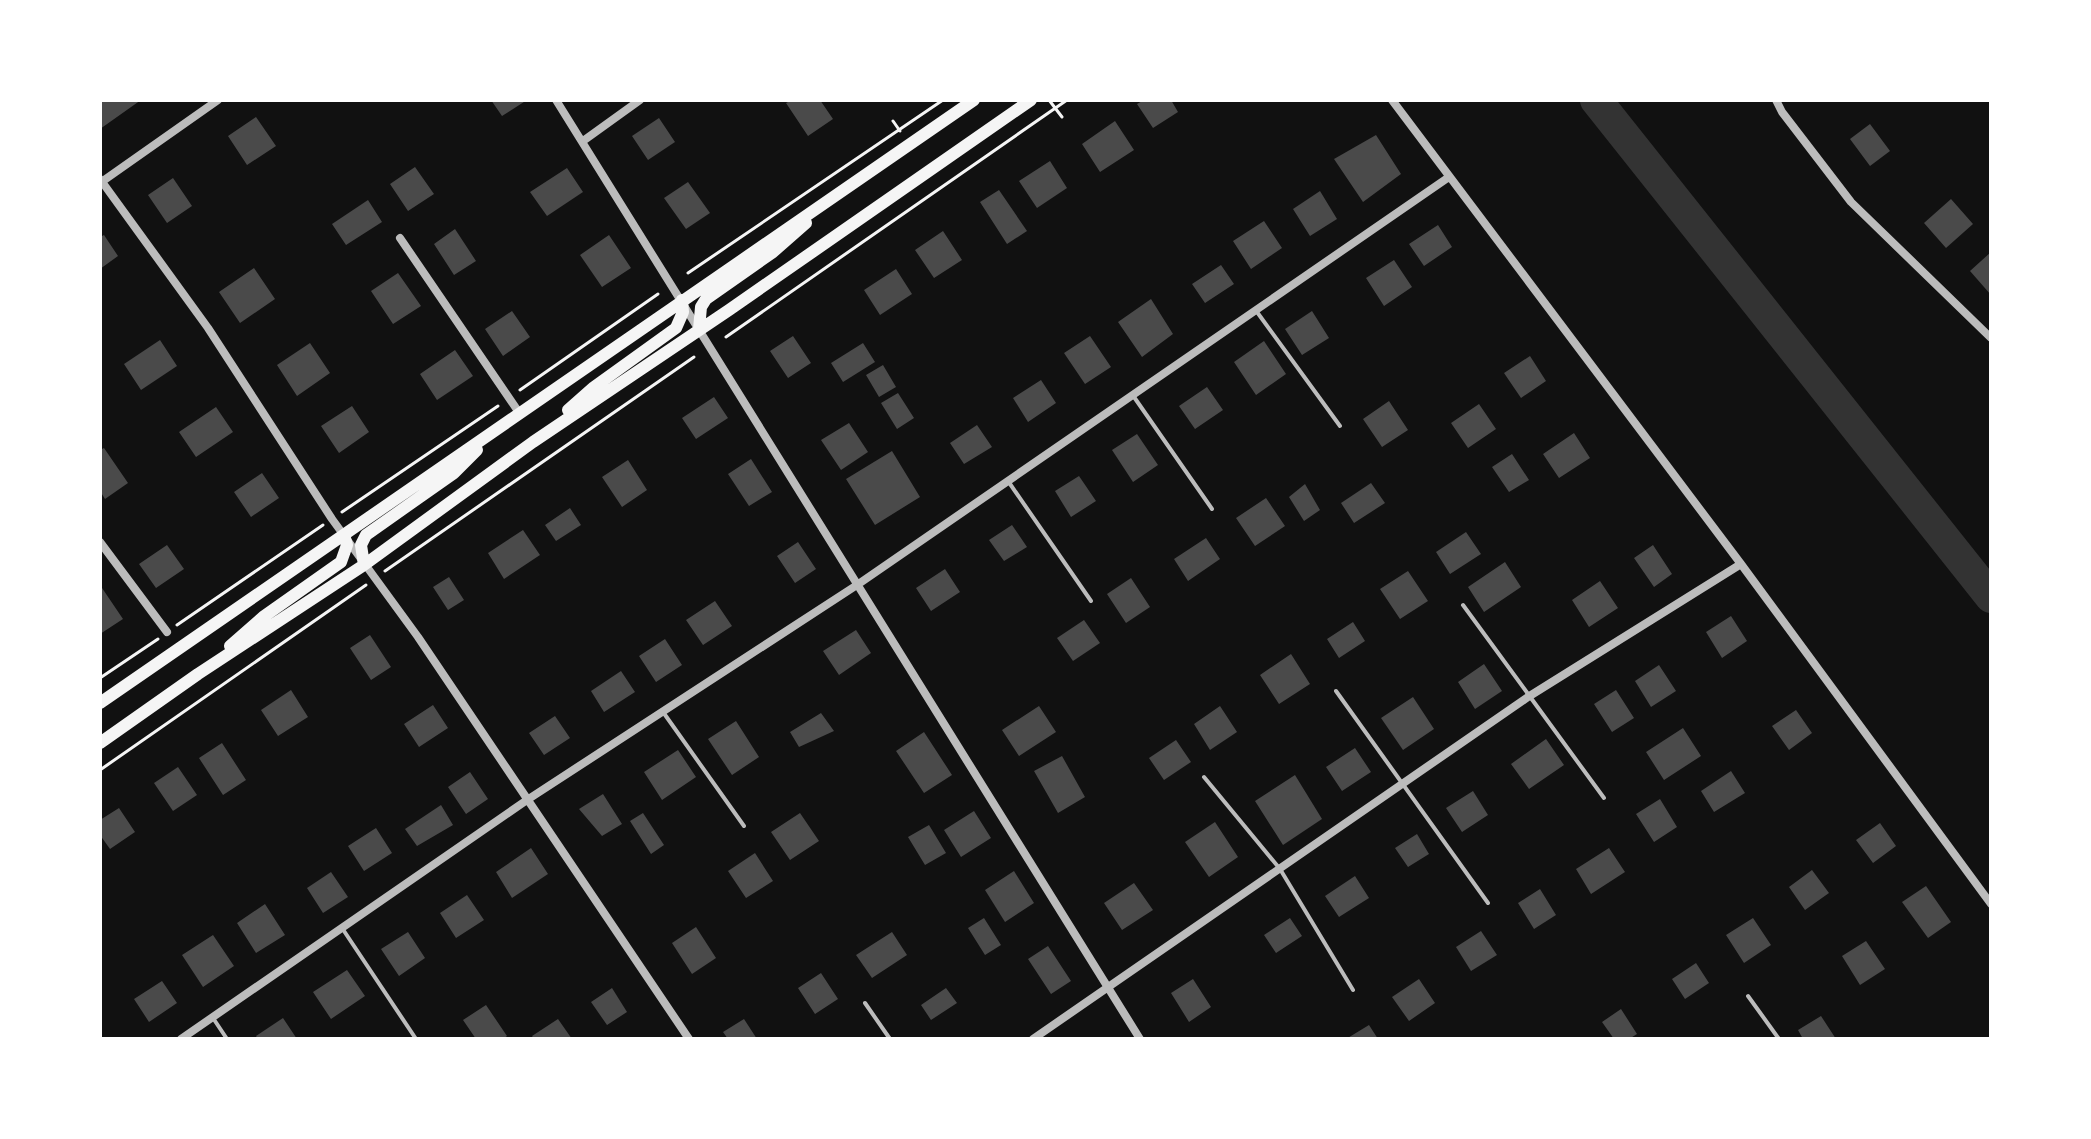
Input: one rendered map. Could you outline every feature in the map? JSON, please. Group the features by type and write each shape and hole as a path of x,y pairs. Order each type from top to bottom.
{"main road":[{"path":"100,703 974,100"},
{"path":"100,743 198,674 364,565 533,442 1031,100"},
{"path":"699,329 701,307 706,299 773,252 851,185"},
{"path":"533,442 594,387 676,328 683,312 682,300"},
{"path":"364,565 361,545 366,535 454,473 502,426"},
{"path":"198,674 263,617 341,562 347,545 344,535"}],"street":[{"path":"218,100 101,181 208,328 332,519 418,637 689,1039"},
{"path":"556,100 1140,1039"},
{"path":"583,141 640,100"},
{"path":"1392,100 1741,564 1991,904"},
{"path":"1776,100 1851,202 1991,338"},
{"path":"181,1039 527,800 857,585 1449,177"},
{"path":"400,238 520,414"},
{"path":"100,542 167,632"},
{"path":"1033,1039 1528,697 1741,564"}],"lane":[{"path":"1255,310 1340,426"},
{"path":"1133,395 1212,509"},
{"path":"1008,481 1091,601"},
{"path":"1463,605 1604,798"},
{"path":"1336,691 1488,903"},
{"path":"663,712 744,826"},
{"path":"1204,777 1280,869 1353,990"},
{"path":"342,928 416,1039"},
{"path":"1748,996 1779,1039"},
{"path":"865,1003 890,1039"},
{"path":"213,1018 227,1039"}],"path":[{"path":"688,273 943,100"},
{"path":"1049,100 1062,117"},
{"path":"726,337 1067,100"},
{"path":"100,678 658,294"},
{"path":"100,770 694,357"}],"building":[{"path":"100,100 141,100 100,129"},
{"path":"491,100 527,100 502,116"},
{"path":"792,100 820,100 833,119 808,136 786,103"},
{"path":"1144,100 1171,100 1178,112 1153,128 1137,104"},
{"path":"256,117 276,146 247,165 228,136"},
{"path":"659,118 675,142 648,160 632,136"},
{"path":"1115,121 1134,150 1100,172 1082,144"},
{"path":"1870,124 1890,151 1870,166 1850,139"},
{"path":"1376,135 1401,174 1363,202 1334,159"},
{"path":"1050,161 1067,188 1037,208 1019,181"},
{"path":"415,167 434,194 408,211 390,184"},
{"path":"567,168 583,192 547,216 530,192"},
{"path":"173,178 192,206 167,223 148,195"},
{"path":"688,182 710,213 686,229 664,198"},
{"path":"999,190 1027,231 1007,244 980,202"},
{"path":"1320,191 1337,219 1310,236 1293,209"},
{"path":"1951,199 1973,224 1946,248 1924,223"},
{"path":"368,200 382,222 346,245 332,224"},
{"path":"1264,221 1282,248 1251,269 1233,241"},
{"path":"1438,225 1452,247 1424,266 1409,244"},
{"path":"455,229 476,261 454,275 434,244"},
{"path":"943,231 962,260 934,278 915,250"},
{"path":"104,235 118,256 100,269 100,237"},
{"path":"609,235 631,268 602,287 580,255"},
{"path":"1991,252 1991,295 1970,271"},
{"path":"1394,260 1412,287 1384,306 1366,278"},
{"path":"1221,265 1234,284 1205,303 1192,284"},
{"path":"254,268 275,299 240,323 219,292"},
{"path":"896,269 912,294 880,315 864,290"},
{"path":"398,273 421,306 393,324 371,291"},
{"path":"1151,299 1173,334 1142,357 1118,322"},
{"path":"512,311 530,337 503,356 485,329"},
{"path":"1312,311 1329,338 1302,355 1285,329"},
{"path":"793,336 811,363 788,378 770,351"},
{"path":"1090,336 1111,367 1085,384 1064,353"},
{"path":"160,340 177,366 141,390 124,364"},
{"path":"1264,341 1286,374 1256,395 1234,362"},
{"path":"310,343 330,373 297,396 277,365"},
{"path":"863,343 875,362 843,382 831,363"},
{"path":"455,350 473,376 437,400 420,374"},
{"path":"1530,356 1546,381 1521,398 1504,373"},
{"path":"883,365 896,387 879,397 866,375"},
{"path":"1041,380 1056,403 1028,422 1013,398"},
{"path":"1207,387 1223,410 1195,429 1179,406"},
{"path":"898,393 914,418 897,429 881,403"},
{"path":"714,397 728,418 696,439 682,418"},
{"path":"1389,401 1408,430 1382,447 1363,419"},
{"path":"1479,404 1496,429 1468,448 1451,423"},
{"path":"352,406 369,432 339,453 321,426"},
{"path":"216,407 233,432 196,457 179,432"},
{"path":"849,423 868,452 841,470 821,440"},
{"path":"977,425 992,447 964,464 950,443"},
{"path":"1574,433 1590,458 1559,478 1543,454"},
{"path":"1137,434 1158,465 1133,482 1112,450"},
{"path":"104,448 128,483 105,499 100,491 100,450"},
{"path":"892,451 920,497 875,525 846,479"},
{"path":"1512,454 1529,480 1509,492 1492,467"},
{"path":"751,459 772,492 749,506 728,474"},
{"path":"628,460 647,490 622,507 602,477"},
{"path":"262,473 279,498 251,517 234,492"},
{"path":"1079,476 1096,501 1071,517 1055,491"},
{"path":"1371,483 1385,503 1354,523 1341,503"},
{"path":"1305,484 1320,510 1304,521 1289,497"},
{"path":"1266,498 1285,526 1255,546 1236,518"},
{"path":"570,508 581,525 556,541 545,525"},
{"path":"1012,525 1027,547 1004,561 989,540"},
{"path":"523,530 540,555 504,579 488,553"},
{"path":"1466,532 1481,554 1450,574 1436,552"},
{"path":"1206,538 1220,559 1188,581 1174,559"},
{"path":"798,542 816,569 795,583 777,556"},
{"path":"167,545 184,569 156,588 139,564"},
{"path":"1653,545 1672,574 1654,587 1634,558"},
{"path":"1505,562 1521,587 1484,612 1468,587"},
{"path":"945,569 960,592 931,611 916,588"},
{"path":"1408,571 1428,601 1400,619 1380,589"},
{"path":"449,577 464,600 448,610 433,587"},
{"path":"1131,578 1150,607 1126,623 1107,594"},
{"path":"1600,581 1618,608 1589,627 1572,600"},
{"path":"100,585 123,619 100,634"},
{"path":"715,601 732,626 703,645 686,620"},
{"path":"1731,616 1747,641 1722,658 1706,632"},
{"path":"1084,620 1100,643 1073,661 1057,638"},
{"path":"1353,622 1365,641 1339,658 1327,639"},
{"path":"856,630 871,653 839,675 823,651"},
{"path":"370,635 391,667 371,680 350,648"},
{"path":"665,639 682,665 656,682 639,656"},
{"path":"1291,654 1310,684 1279,704 1260,675"},
{"path":"1484,664 1502,691 1475,709 1458,682"},
{"path":"1659,665 1676,691 1651,707 1635,681"},
{"path":"621,671 635,692 604,712 591,691"},
{"path":"291,690 308,717 278,736 261,710"},
{"path":"1616,690 1634,718 1612,732 1594,704"},
{"path":"1413,697 1434,729 1403,750 1381,718"},
{"path":"433,705 448,728 419,747 404,724"},
{"path":"1039,706 1056,732 1019,756 1002,730"},
{"path":"1220,706 1237,732 1210,750 1194,724"},
{"path":"1796,710 1812,733 1789,750 1772,726"},
{"path":"821,713 834,731 799,747 790,732"},
{"path":"555,716 570,738 544,755 529,733"},
{"path":"736,721 759,757 732,775 708,739"},
{"path":"1683,728 1701,756 1664,780 1646,752"},
{"path":"924,732 952,775 924,793 896,751"},
{"path":"1546,739 1564,765 1529,789 1511,764"},
{"path":"1176,740 1191,762 1164,780 1149,758"},
{"path":"222,743 246,780 223,795 199,758"},
{"path":"1355,748 1371,772 1342,791 1326,767"},
{"path":"678,750 696,777 662,800 644,772"},
{"path":"1062,756 1085,797 1058,813 1034,771"},
{"path":"178,767 197,795 173,811 154,783"},
{"path":"1731,771 1745,793 1714,812 1701,791"},
{"path":"470,772 488,799 466,814 448,787"},
{"path":"1295,775 1322,819 1283,845 1255,801"},
{"path":"1473,791 1488,815 1462,832 1446,808"},
{"path":"603,794 622,824 602,836 579,809"},
{"path":"1660,799 1677,827 1654,842 1636,814"},
{"path":"441,805 453,825 417,846 405,829"},
{"path":"119,808 135,832 110,849 100,835 100,820"},
{"path":"974,811 991,838 961,857 944,830"},
{"path":"643,813 664,845 651,854 630,821"},
{"path":"800,813 819,841 790,860 771,832"},
{"path":"1215,822 1238,857 1209,877 1185,842"},
{"path":"1880,823 1896,846 1873,863 1856,840"},
{"path":"929,825 946,853 925,865 908,837"},
{"path":"376,828 392,853 364,871 348,846"},
{"path":"1417,834 1429,854 1408,867 1395,848"},
{"path":"531,848 548,874 512,898 496,872"},
{"path":"1609,848 1625,872 1591,894 1576,869"},
{"path":"755,853 773,881 746,898 728,871"},
{"path":"1812,870 1829,893 1805,910 1789,887"},
{"path":"1014,871 1034,903 1005,922 985,890"},
{"path":"331,872 348,897 323,913 307,888"},
{"path":"1355,876 1369,898 1339,917 1325,896"},
{"path":"1134,883 1153,910 1122,930 1104,903"},
{"path":"1926,886 1951,922 1928,938 1902,902"},
{"path":"1540,889 1556,915 1534,929 1518,903"},
{"path":"467,895 484,920 456,938 440,913"},
{"path":"265,904 285,935 256,953 237,923"},
{"path":"984,918 1001,945 985,955 968,928"},
{"path":"1290,918 1302,936 1276,953 1264,935"},
{"path":"1753,918 1771,945 1744,963 1726,935"},
{"path":"696,927 716,958 692,974 672,943"},
{"path":"1481,931 1497,955 1471,971 1456,947"},
{"path":"408,932 425,958 399,976 381,949"},
{"path":"892,932 907,955 872,978 856,955"},
{"path":"213,935 234,966 203,987 182,955"},
{"path":"1866,941 1885,969 1860,985 1842,956"},
{"path":"1048,946 1071,981 1051,994 1028,959"},
{"path":"1696,963 1709,983 1685,999 1672,979"},
{"path":"347,970 365,996 331,1019 313,992"},
{"path":"821,973 838,999 815,1014 798,988"},
{"path":"1193,979 1211,1007 1189,1022 1171,993"},
{"path":"1419,979 1435,1003 1409,1021 1392,997"},
{"path":"162,981 177,1003 149,1022 134,999"},
{"path":"612,988 627,1012 607,1025 591,1002"},
{"path":"946,988 957,1003 931,1020 921,1005"},
{"path":"486,1005 507,1036 503,1039 476,1039 463,1020"},
{"path":"1621,1009 1637,1034 1629,1039 1614,1039 1602,1022"},
{"path":"1821,1016 1836,1039 1803,1039 1798,1030"},
{"path":"283,1018 297,1039 258,1039 256,1036"},
{"path":"558,1019 572,1039 534,1039 532,1036"},
{"path":"744,1019 757,1039 728,1039 723,1032"},
{"path":"1369,1025 1378,1039 1346,1039"}],"waterway":[{"path":"1596,100 1991,597"}]}
